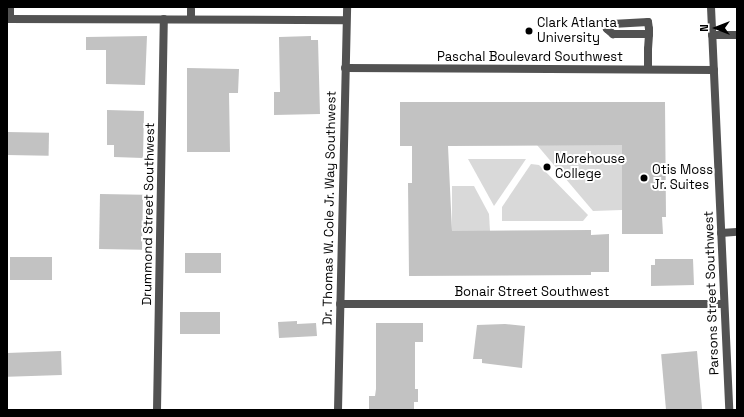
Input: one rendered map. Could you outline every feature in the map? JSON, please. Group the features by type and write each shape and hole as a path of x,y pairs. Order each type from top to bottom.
{"street":[{"path":"10,7 8,19 346,20"},
{"name":"Dr. Thomas W. Cole Jr. Way Southwest","path":"338,410 347,7"},
{"name":"Parsons Street Southwest","path":"711,7 729,410"},
{"path":"191,9 191,19"},
{"name":"Drummond Street Southwest","path":"157,410 164,19"},
{"path":"648,69 649,34 648,22 612,24 607,29 613,34 649,34"},
{"path":"712,35 737,35"},
{"name":"Paschal Boulevard Southwest","path":"345,68 714,70"},
{"path":"721,233 737,232"},
{"name":"Bonair Street Southwest","path":"340,304 724,304"}],"shaded area":[{"path":"537,145 622,145 622,210 593,211"},
{"path":"468,159 526,159 494,206"},
{"path":"531,164 539,165 588,215 583,221 502,221 502,207"},
{"path":"452,186 474,186 489,214 490,231 452,231"}],"building":[{"path":"147,36 145,85 106,84 106,50 86,50 86,37"},
{"path":"311,36 311,40 318,40 320,114 274,115 274,92 280,92 279,37"},
{"path":"187,68 239,69 238,93 229,93 230,152 187,152"},
{"path":"400,102 665,102 666,217 662,217 663,234 622,234 622,145 448,146 452,231 591,230 591,235 609,234 609,272 591,272 591,275 409,276 408,183 412,183 412,146 400,146"},
{"path":"107,110 144,111 143,158 114,157 114,145 107,145"},
{"path":"7,132 49,133 49,156 7,155"},
{"path":"100,194 143,195 142,250 99,249"},
{"path":"185,253 221,253 221,273 185,273"},
{"path":"10,257 52,257 52,280 10,280"},
{"path":"655,259 693,259 694,285 651,286 651,265 655,265"},
{"path":"180,312 220,312 220,334 180,334"},
{"path":"297,321 297,324 316,323 317,336 279,338 278,322"},
{"path":"376,323 423,323 423,342 415,342 415,389 418,389 418,402 414,402 414,410 369,410 369,396 375,396 376,389"},
{"path":"505,324 525,326 522,368 482,363 482,359 473,359 477,325"},
{"path":"61,351 62,375 8,377 7,353"},
{"path":"697,351 702,410 666,410 661,354"}],"place":[{"name":"Clark Atlanta University","path":"529,31"},
{"name":"Morehouse College","path":"547,167"},
{"name":"Otis Moss Jr. Suites","path":"644,178"}]}
